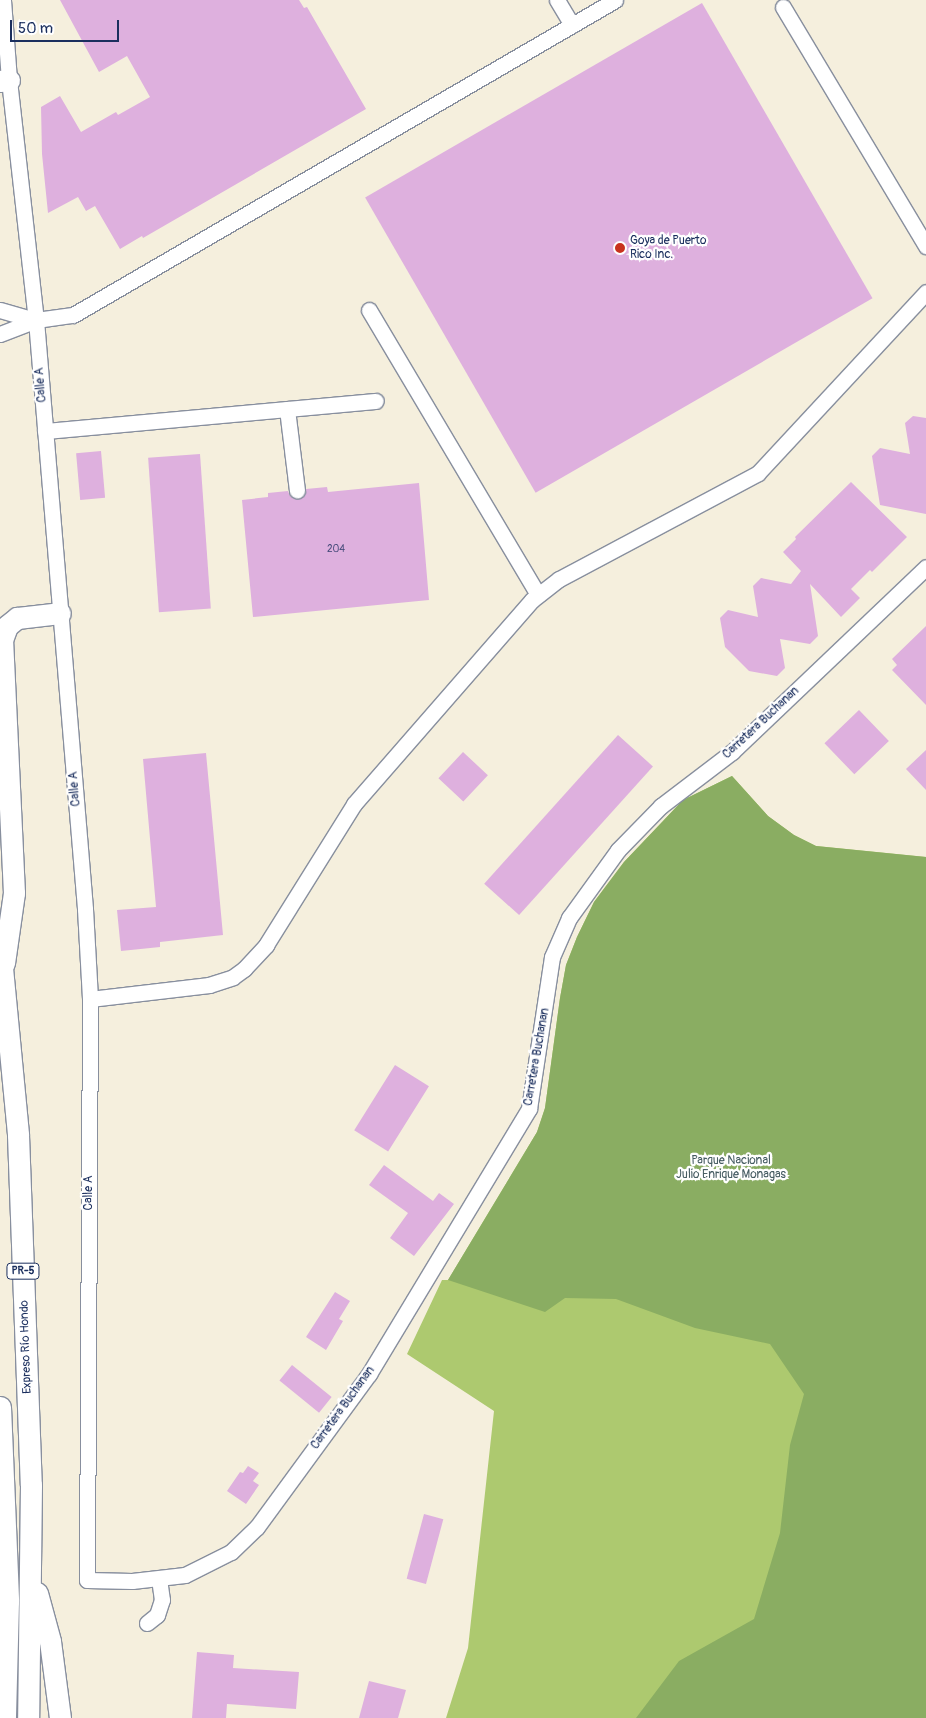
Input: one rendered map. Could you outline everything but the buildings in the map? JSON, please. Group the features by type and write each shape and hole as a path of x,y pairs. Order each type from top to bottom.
{"highway":[{"path":"2,974 14,893 2,640 7,626 17,618 60,613"},
{"name":"Expreso Río Hondo","path":"0,947 18,1135 31,1485 28,1718"},
{"path":"0,1408 8,1601 6,1718"},
{"path":"30,1568 50,1640 60,1718"}],"street":[{"name":"Calle A","path":"3,0 5,81 36,320 85,909 90,999 87,1580"},
{"path":"558,0 572,25"},
{"path":"0,334 36,320 73,314 615,0"},
{"path":"783,6 926,246"},
{"path":"90,999 209,984 233,977 244,969 266,945 354,804 538,595 559,579 758,473 926,292"},
{"path":"0,310 36,320"},
{"path":"369,310 538,595"},
{"path":"45,431 376,401"},
{"path":"287,409 297,490"},
{"name":"Carretera Buchanan","path":"87,1580 132,1582 159,1580 185,1575 231,1552 257,1527 368,1374 529,1109 552,957 569,918 618,850 661,806 732,752 926,567"},
{"path":"147,1623 156,1614 162,1600 159,1580"}],"green space":[{"name":"Parque Nacional Julio Enrique Monagas","path":"732,776 768,816 794,835 816,846 926,857 926,1718 446,1718 468,1648 494,1411 407,1354 442,1280 448,1280 537,1132 545,1108 566,965 594,902 624,862 683,800"},
{"name":"Parque Nacional Julio Enrique Monagas","path":"732,776 768,816 794,835 816,846 926,857 926,1718 636,1718 679,1661 754,1619 780,1533 790,1445 804,1394 770,1344 695,1328 616,1299 565,1298 545,1312 448,1280 537,1132 545,1108 566,965 594,902 624,862 683,800"}],"place":[{"name":"Goya de Puerto Rico Inc.","path":"620,248"}]}
